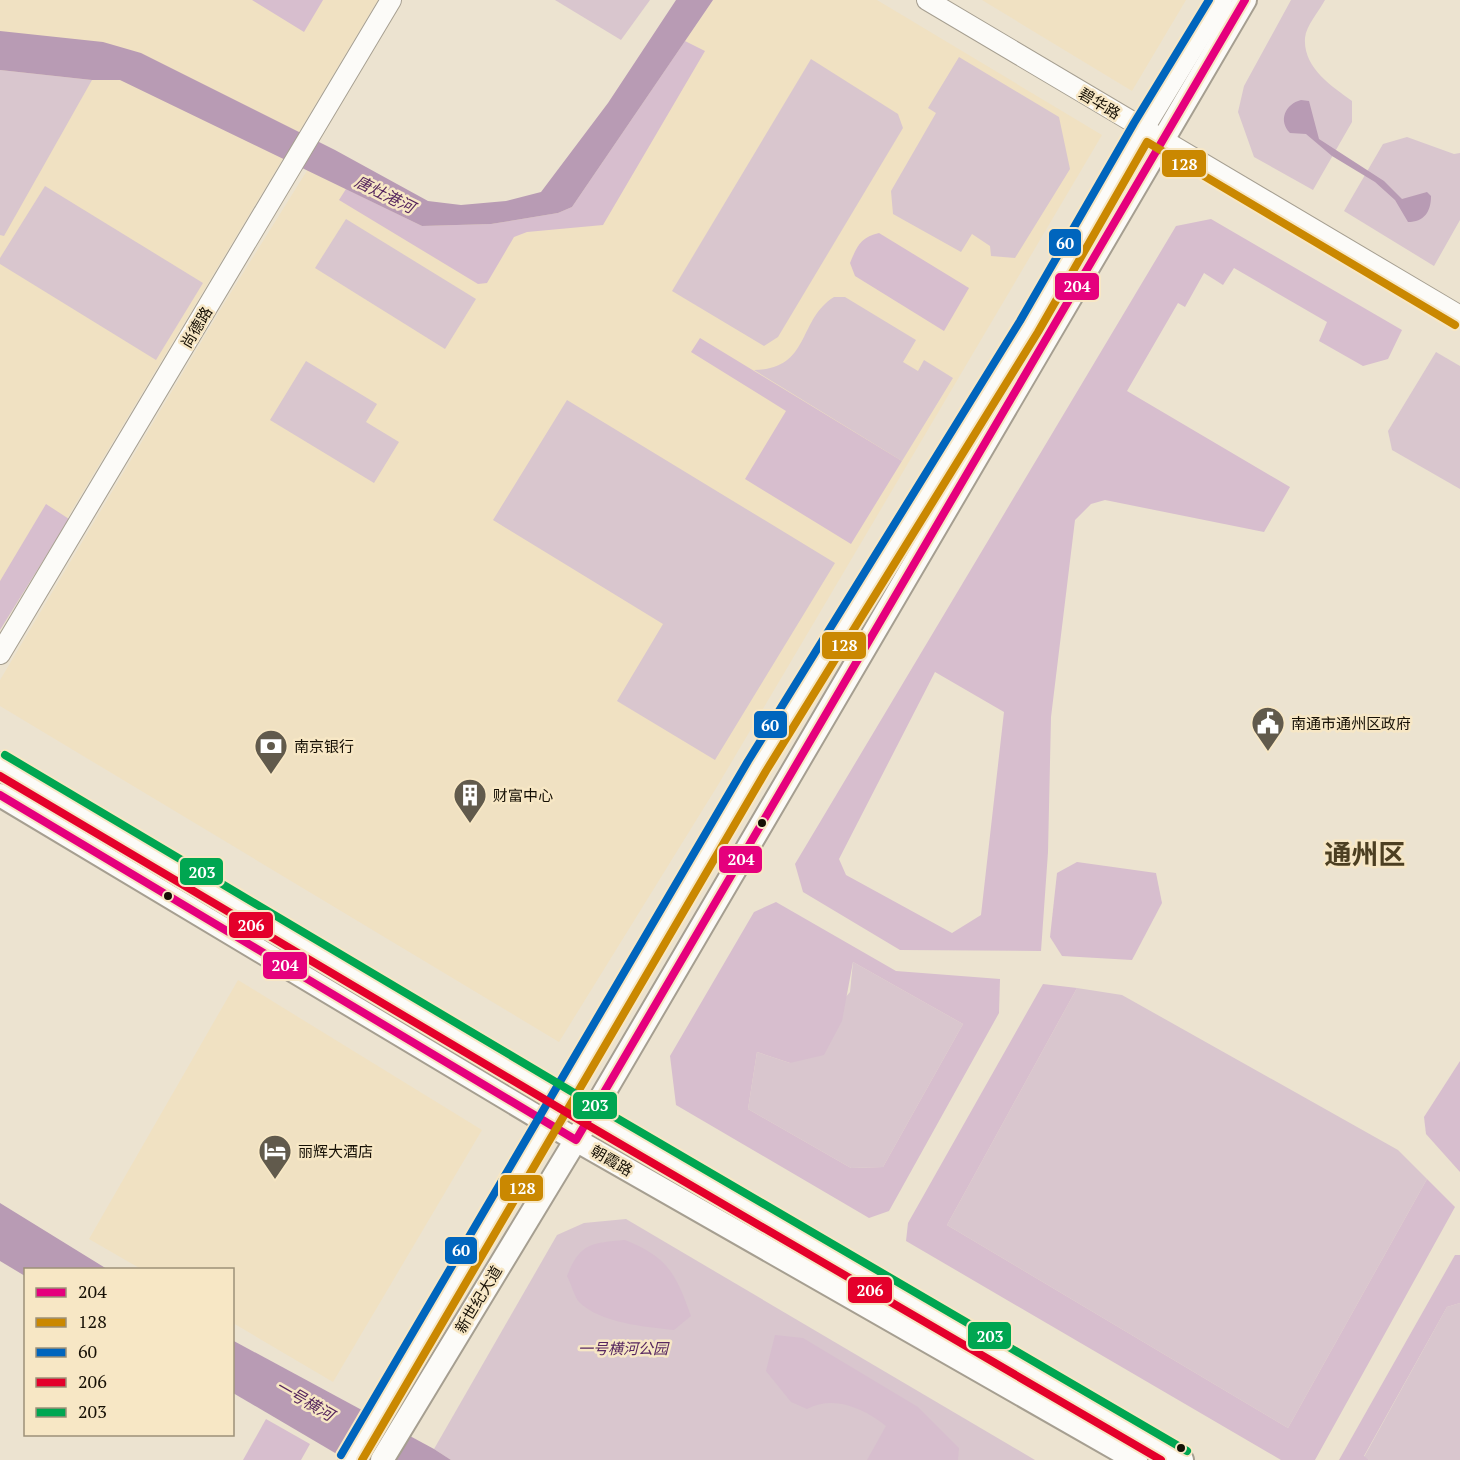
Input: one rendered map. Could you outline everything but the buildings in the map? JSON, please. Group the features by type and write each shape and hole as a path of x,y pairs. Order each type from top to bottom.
{"main road":[{"path":"591,1115 1152,134 1221,0"},
{"path":"564,1098 757,766 1029,326 1152,134 1245,0"},
{"name":"朝霞路","path":"0,764 591,1115 1182,1460"},
{"name":"朝霞路","path":"0,795 576,1140 1136,1460"},
{"name":"新世纪大道","path":"350,1460 564,1098"},
{"name":"新世纪大道","path":"382,1460 591,1115"}],"street":[{"name":"尚德路","path":"0,654 392,0"},
{"name":"碧华路","path":"927,0 1460,316"}],"shaded area":[{"path":"0,0 378,0 0,630"},
{"path":"252,0 323,0 304,32"},
{"path":"713,0 877,0 1102,135 718,785 559,1042 0,706 0,680 225,302 308,169 422,226 572,207"},
{"path":"982,0 1186,0 1132,91"},
{"path":"685,41 705,51 603,225 527,232 514,237 487,283 478,284 339,200 346,189 422,226 491,224 558,213 572,207"},
{"path":"1211,219 1402,330 1388,359 1363,366 1319,341 1327,322 1234,268 1223,285 1204,273 1185,307 1178,303 1127,391 1290,487 1264,532 1105,500 1091,504 1075,520 1051,717 1048,852 1041,951 900,950 803,892 795,864 1176,226","holes":["935,672 1004,712 981,915 952,933 846,875 839,859"]},
{"path":"879,233 969,288 944,331 855,276 850,263 858,247 868,237"},
{"path":"700,338 902,461 851,544 745,479 786,411 691,352"},
{"path":"46,504 69,519 0,630 0,581"},
{"path":"1077,862 1156,873 1162,903 1132,960 1062,956 1050,937 1057,873"},
{"path":"776,902 896,971 1000,979 999,1013 889,1211 869,1218 676,1105 670,1056 754,912","holes":["853,962 963,1024 883,1167 851,1168 748,1109 757,1052 790,1063 824,1055 842,1021"]},
{"path":"238,980 482,1130 333,1382 234,1324 234,1268 139,1268 89,1239"},
{"path":"1043,984 1077,988 947,1225 1288,1428 1427,1179 1455,1207 1315,1460 1281,1460 906,1241 908,1223"},
{"path":"1460,1061 1460,1172 1426,1134 1424,1117"},
{"path":"625,1240 640,1246 661,1260 675,1278 691,1316 674,1330 611,1319 588,1309 577,1299 567,1276 577,1257 582,1251 595,1244"},
{"path":"1455,1255 1460,1255 1460,1303 1447,1307 1364,1456 1369,1460 1339,1460"},
{"path":"775,1335 803,1338 918,1407 959,1448 958,1460 867,1460 886,1426 848,1405 828,1403 807,1409 791,1402 766,1371"},
{"path":"266,1419 310,1444 301,1460 243,1460"}],"green space":[{"path":"555,0 650,0 621,40"},
{"path":"1291,0 1325,0 1308,29 1305,38 1306,49 1320,75 1352,101 1352,122 1313,190 1254,157 1238,112 1244,86"},
{"path":"959,57 1059,117 1070,169 1015,258 991,256 990,246 972,234 961,252 893,214 891,191 936,113 928,108"},
{"path":"811,59 898,114 903,128 778,337 764,346 672,291"},
{"path":"0,70 92,80 4,236 0,235"},
{"path":"1407,137 1454,154 1460,153 1460,220 1434,266 1344,211 1383,144"},
{"path":"45,186 203,283 156,360 0,264 0,258"},
{"path":"346,219 476,299 445,349 315,268"},
{"path":"834,297 845,297 916,340 903,362 918,371 924,360 953,378 902,461 754,370 772,368 795,353 814,318"},
{"path":"1436,352 1460,366 1460,489 1392,450 1388,431"},
{"path":"306,361 377,404 366,422 399,442 374,483 270,420"},
{"path":"567,400 835,563 715,760 617,701 663,624 493,520"},
{"path":"853,962 963,1024 883,1167 851,1168 748,1109 757,1052 790,1063 850,992"},
{"path":"1077,988 1122,995 1398,1150 1427,1179 1288,1428 947,1225"},
{"name":"一号横河公园","path":"626,1219 1035,1460 451,1460 434,1449 557,1235 584,1223"},
{"path":"1460,1303 1460,1460 1369,1460 1364,1457 1447,1307"}],"water":[{"name":"唐灶港河","path":"676,0 713,0 572,207 558,213 491,224 422,226 120,80 92,80 0,70 0,31 103,42 141,53 335,150 428,201 461,205 506,201 541,192 608,103"},
{"path":"1301,100 1309,101 1319,139 1384,181 1402,199 1427,192 1431,196 1431,202 1426,215 1414,222 1408,222 1395,200 1375,182 1332,156 1306,134 1290,133 1284,123 1285,114 1291,105"},
{"path":"0,1203 105,1268 24,1268 24,1275 0,1261"},
{"name":"一号横河","path":"234,1341 451,1460 347,1460 234,1394"}],"transit line":[{"name":"60","path":"341,1455 748,761 1020,321 1134,123 1209,0"},
{"name":"204","path":"0,795 576,1140 1245,0"},
{"name":"128","path":"362,1460 766,771 1038,332 1147,142 1455,325"},
{"name":"203","path":"5,755 596,1106 1187,1451"},
{"name":"206","path":"0,776 586,1124 1161,1460"}],"place":[{"name":"南通市通州区政府","path":"1268,752"},
{"name":"南京银行","path":"271,775"},
{"name":"财富中心","path":"470,824"},
{"name":"丽辉大酒店","path":"275,1180"}],"district":[{"name":"通州区","path":"1365,854"}]}
